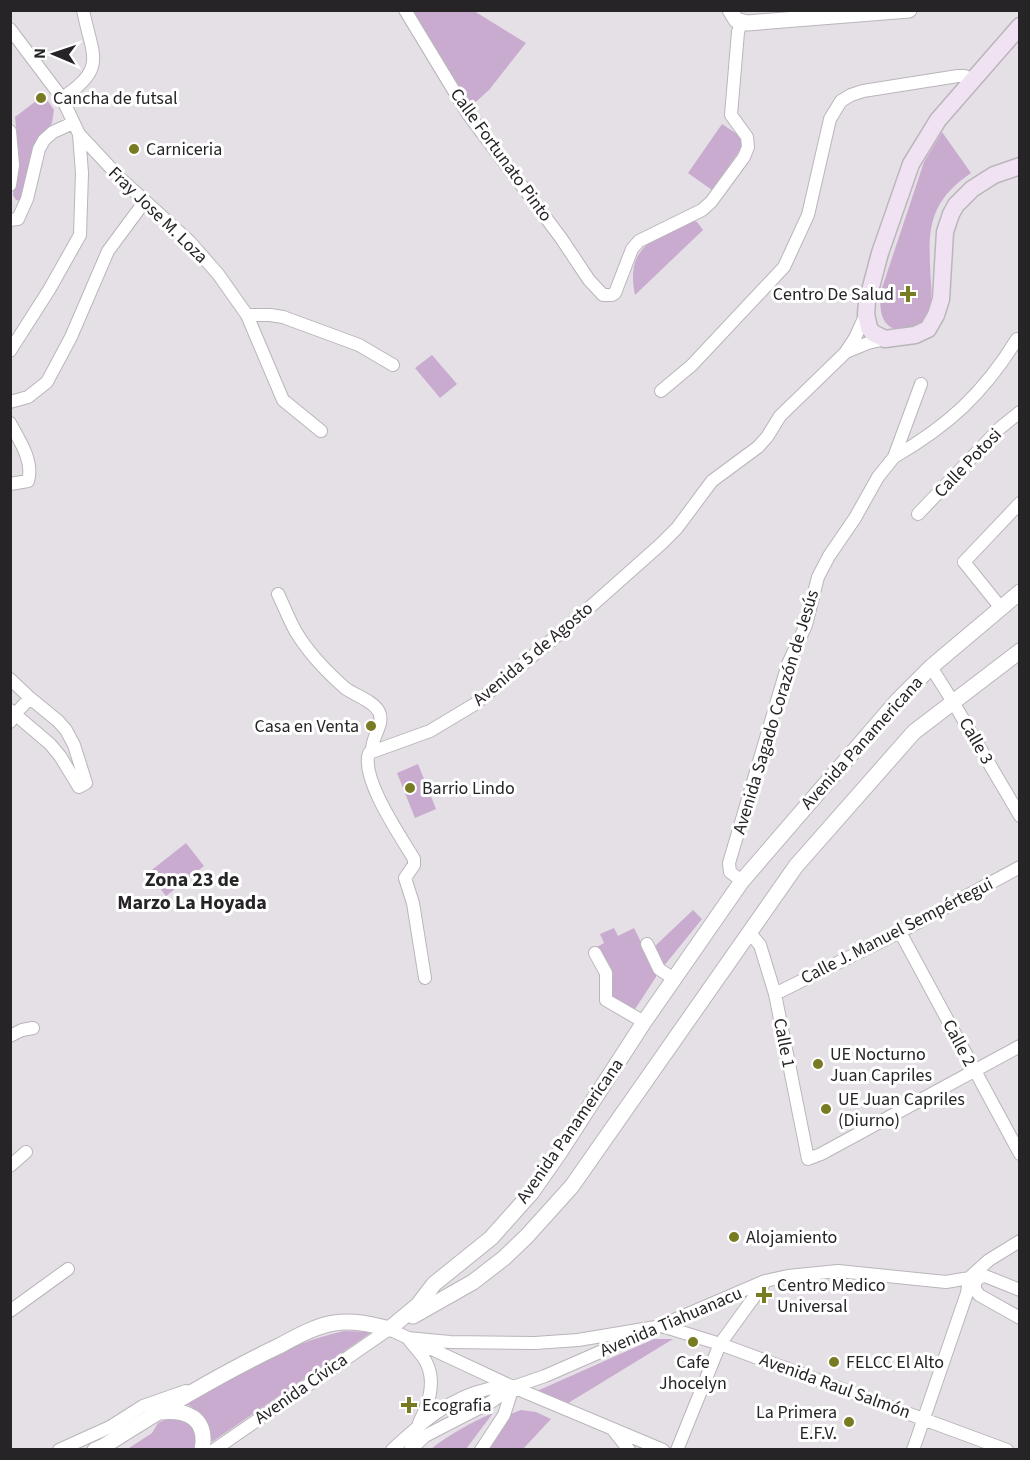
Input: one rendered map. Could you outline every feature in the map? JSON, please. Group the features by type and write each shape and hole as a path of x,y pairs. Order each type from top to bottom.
{"main road":[{"path":"1020,26 938,120 911,164 880,253 866,314 873,333 885,339 915,335 928,329 936,315 940,299 945,232 951,214 972,189 994,176 1020,166"}],"street":[{"path":"62,98 85,81 92,70 93,56 84,10"},
{"name":"Calle Fortunato Pinto","path":"405,10 468,114 561,238 589,280 603,295 615,293 627,258 639,241 702,210 711,202 744,157 748,147 747,137 731,115 738,32 741,23"},
{"path":"730,10 732,16 741,23 909,10"},
{"name":"Fray Jose M. Loza","path":"10,29 62,98 76,129 104,162 190,242 218,274 247,315 283,400 321,431"},
{"path":"661,391 692,365 784,267 808,214 830,119 841,100 851,94 887,86 958,76 965,76 973,80"},
{"path":"10,220 18,219 27,199 39,149 45,140 53,132 76,129 82,173 80,235 10,351"},
{"path":"10,131 12,165 10,185"},
{"path":"10,402 28,397 47,382 71,337 108,251 145,201"},
{"name":"Avenida 5 de Agosto","path":"372,751 445,724 475,704 571,624 677,528 712,481 758,447 780,416 845,353 866,314"},
{"path":"247,315 283,317 359,345 393,365"},
{"name":"Avenida 5 de Agosto","path":"845,353 885,339"},
{"path":"894,457 947,423 970,402 1003,362 1017,339"},
{"name":"Avenida Sagado Corazón de Jesús","path":"742,881 730,872 729,863 788,664 806,625 818,577 878,477 894,457 921,384"},
{"name":"Calle Potosi","path":"918,514 1000,428 1020,412"},
{"path":"10,423 27,458 30,474 28,481 10,484"},
{"path":"1000,608 964,562 1020,503"},
{"name":"Avenida Panamericana","path":"389,1329 418,1305 434,1284 491,1238 532,1191 561,1152 644,1022 742,881 898,700 931,667 1020,592"},
{"path":"278,594 297,632 311,652 346,689 377,708 380,713 380,725 371,743 372,751 368,758 368,774 414,860 414,865 405,878 412,903 425,978"},
{"name":"Avenida Panamericana","path":"389,1329 472,1282 504,1258 527,1236 572,1185 796,866 914,732 1020,651"},
{"name":"Calle 3","path":"931,667 1020,816"},
{"path":"10,679 66,730 74,745 86,783 79,787 50,744 12,715 30,699"},
{"name":"Calle J. Manuel Sempértegui","path":"775,994 900,932 1020,867"},
{"name":"Calle 1","path":"749,932 760,945 775,994 808,1159 974,1070"},
{"name":"Calle 2","path":"900,932 1020,1154"},
{"path":"647,944 659,969 674,979"},
{"path":"595,952 606,973 606,1000 644,1022"},
{"path":"10,1036 33,1028"},
{"path":"974,1070 1020,1046"},
{"path":"10,1166 26,1152"},
{"path":"913,1449 972,1280 989,1260 1020,1241"},
{"path":"10,1311 68,1269"},
{"name":"Avenida Tiahuanacu","path":"513,1387 545,1376 765,1281 799,1274 838,1271 946,1282 972,1280 986,1276 1020,1290"},
{"path":"972,1280 979,1295 1020,1318"},
{"path":"676,1449 720,1344 765,1281"},
{"path":"95,1449 104,1446 201,1386 245,1362 312,1330 332,1323 359,1322 389,1329 513,1387 663,1449"},
{"path":"407,1338 450,1342 535,1343 578,1340 662,1326"},
{"name":"Avenida Raul Salmón","path":"662,1326 720,1344 1007,1449"},
{"name":"Avenida Cívica","path":"214,1449 389,1329"},
{"path":"407,1338 427,1364 431,1386 427,1406 417,1427"},
{"path":"59,1449 110,1427 143,1406 201,1386"},
{"path":"392,1449 417,1427 456,1401 488,1389 513,1387"},
{"path":"410,1449 425,1436 491,1402 513,1387"},
{"path":"481,1449 504,1415 513,1387"},
{"path":"157,1413 176,1410 190,1415 200,1424 204,1438 202,1449"},
{"path":"611,1428 629,1449"}],"shaded area":[{"path":"411,11 474,11 526,43 489,90 470,107"},
{"path":"44,95 54,110 52,123 43,136 22,201 16,200 13,195 19,155 15,117"},
{"path":"722,124 740,136 742,147 712,190 688,173"},
{"path":"942,132 971,173 945,196 933,220 930,234 931,297 928,315 917,326 894,328 884,320 880,307 881,291 924,162"},
{"path":"691,220 697,222 703,230 635,295 634,265 645,246"},
{"path":"432,355 457,384 440,398 415,368"},
{"path":"418,764 436,809 415,818 397,773"},
{"path":"186,843 204,866 166,896 148,873"},
{"path":"693,910 702,919 663,967 654,947"},
{"path":"614,928 618,936 634,928 656,972 656,977 635,1009 612,999 595,948 604,943 600,934"},
{"path":"344,1331 372,1332 212,1442 204,1418 197,1410 184,1403 282,1351"},
{"path":"654,1339 673,1339 565,1405 537,1391"},
{"path":"521,1410 536,1412 551,1419 523,1449 484,1450 508,1415"},
{"path":"493,1413 466,1449 431,1449 460,1429"},
{"path":"171,1417 193,1424 197,1436 194,1449 126,1450 152,1433 158,1423"}],"place":[{"name":"Cancha de futsal","path":"41,98"},
{"name":"Carniceria","path":"134,149"},
{"name":"Centro De Salud","path":"908,294"},
{"name":"Casa en Venta","path":"371,726"},
{"name":"Barrio Lindo","path":"410,788"},
{"name":"UE Nocturno Juan Capriles","path":"818,1064"},
{"name":"UE Juan Capriles (Diurno)","path":"826,1109"},
{"name":"Alojamiento","path":"734,1237"},
{"name":"Centro Medico Universal","path":"764,1295"},
{"name":"Cafe Jhocelyn","path":"693,1342"},
{"name":"FELCC El Alto","path":"834,1362"},
{"name":"Ecografia","path":"409,1405"},
{"name":"La Primera E.F.V.","path":"849,1422"}],"district":[{"name":"Zona 23 de Marzo La Hoyada","path":"192,892"}]}
